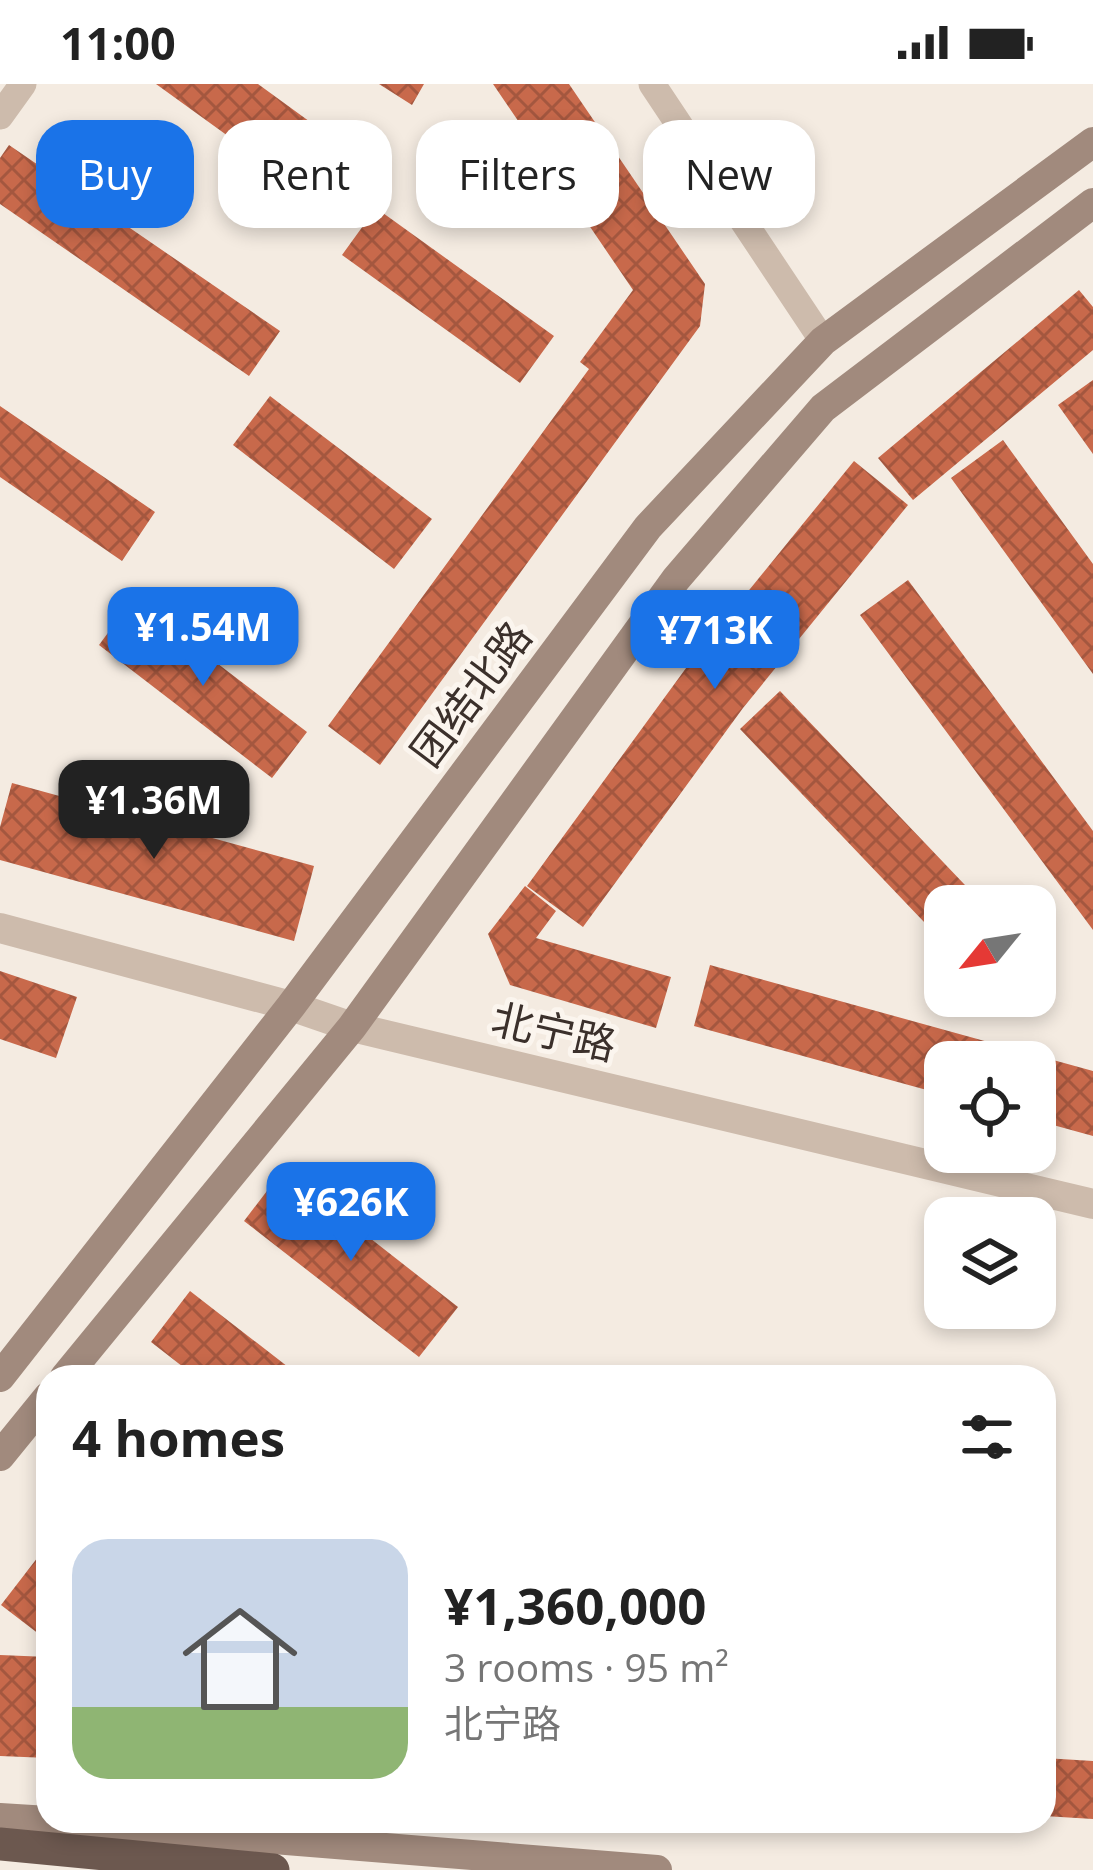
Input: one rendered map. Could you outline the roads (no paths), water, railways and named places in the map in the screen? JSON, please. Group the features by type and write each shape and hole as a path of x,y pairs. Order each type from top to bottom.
{"highway":[{"path":"0,1844 273,1870"}],"main road":[{"name":"团结北路","path":"0,1377 291,1006 648,527 823,341 1093,142"},
{"path":"74,1365 352,1027 676,579 823,408 1093,203"},
{"path":"0,1456 36,1412"},
{"path":"0,1818 36,1820"},
{"path":"199,1833 658,1870"}],"street":[{"path":"0,116 22,84"},
{"path":"652,84 823,341"},
{"name":"北宁路","path":"0,928 291,1006 352,1027 1093,1204"}]}
